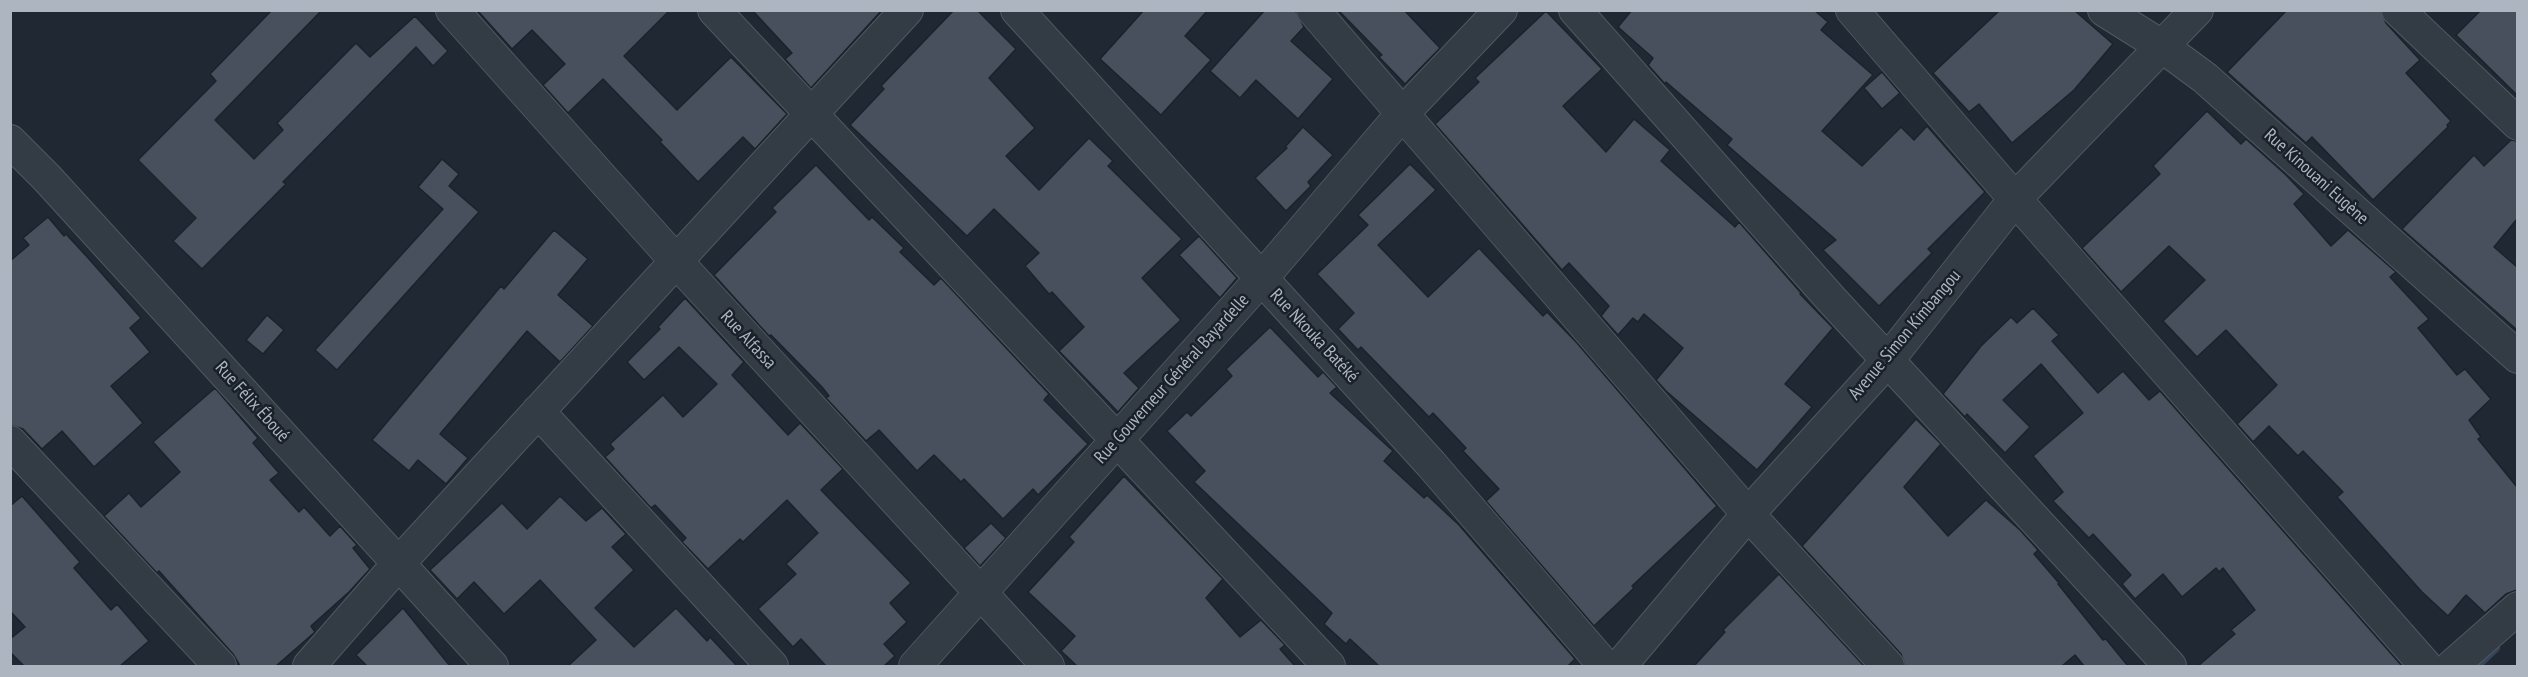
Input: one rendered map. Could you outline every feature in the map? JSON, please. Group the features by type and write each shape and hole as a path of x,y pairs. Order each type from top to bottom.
{"street":[{"name":"Rue Alfassa","path":"452,10 677,262 1048,666"},
{"path":"714,10 1329,666"},
{"path":"309,666 537,411 677,262 907,10"},
{"name":"Rue Nkouka Batéké","path":"1017,10 1431,464 1605,666"},
{"path":"1312,10 1748,514 1888,666"},
{"name":"Rue Gouverneur Général Bayardelle","path":"915,666 1261,279 1402,114 1500,10"},
{"path":"1575,10 1823,291 2170,666"},
{"path":"1852,10 2426,666"},
{"name":"Rue Kinouani Eugène","path":"2104,10 2163,47 2205,78 2517,357"},
{"name":"Avenue Simon Kimbangou","path":"1620,666 1748,514 1888,360 2015,199 2197,10"},
{"path":"2398,10 2517,124"},
{"name":"Rue Félix Éboué","path":"10,141 492,666"},
{"path":"537,411 772,666"},
{"path":"10,442 220,666"},
{"path":"2452,666 2517,608"}],"building":[{"path":"272,10 322,10 215,120 254,159 283,130 277,123 356,43 370,57 415,16 448,51 433,66 416,47 283,182 286,184 202,269 173,241 196,218 138,160 216,81 210,74"},
{"path":"477,10 670,10 624,56 677,110 731,57 787,114 755,149 743,137 698,182 660,142 662,140 603,79 568,113 543,85 565,64 532,30 512,49"},
{"path":"752,10 882,10 811,88 785,59 792,53"},
{"path":"954,10 977,10 1016,49 989,78 1035,128 1006,156 1039,190 1089,138 1113,161 1108,166 1182,239 1142,278 1181,320 1124,373 1139,388 1118,412 1059,351 1084,327 1052,292 1049,294 1025,266 1039,253 994,209 967,236 850,125 884,89 881,86"},
{"path":"1144,10 1208,10 1185,36 1211,60 1161,115 1100,59"},
{"path":"1265,10 1295,10 1304,27 1291,41 1333,79 1298,119 1256,80 1240,98 1210,71"},
{"path":"1338,10 1404,10 1440,48 1405,84 1379,57 1382,55"},
{"path":"1632,10 1814,10 1828,22 1821,30 1873,75 1822,131 1862,166 1901,127 1914,140 1927,126 1985,192 1928,249 1932,253 1879,306 1823,250 1836,240 1727,145 1732,139 1666,82 1665,84 1648,65 1653,58 1618,27"},
{"path":"2000,10 2074,10 2113,44 2074,90 2012,143 1979,104 1969,112 1933,73"},
{"path":"2287,10 2381,10 2386,23 2420,60 2406,73 2451,121 2448,127 2373,200 2312,137 2306,143 2227,72"},
{"path":"2481,10 2517,10 2517,95 2456,35"},
{"path":"1546,11 1602,69 1563,106 1606,152 1634,119 1670,150 1661,161 1735,227 1739,222 1800,294 1833,328 1785,384 1812,407 1757,470 1656,380 1683,348 1644,314 1638,322 1633,318 1618,335 1601,316 1609,306 1569,263 1562,270 1435,124 1479,82 1475,78"},
{"path":"1882,72 1900,93 1882,109 1864,88"},
{"path":"2207,111 2241,144 2246,139 2304,194 2294,204 2331,246 2348,230 2396,272 2390,277 2429,319 2418,328 2457,375 2465,369 2491,399 2469,420 2481,437 2478,439 2517,487 2517,590 2506,594 2485,613 2466,595 2448,616 2422,592 2337,497 2343,492 2303,451 2298,456 2269,426 2253,442 2237,424 2277,385 2226,330 2197,357 2163,321 2205,280 2169,246 2121,292 2082,248 2160,174 2153,166"},
{"path":"1303,127 1333,155 1308,182 1311,186 1286,211 1255,178 1287,148 1285,147"},
{"path":"2511,140 2517,141 2517,219 2494,247 2517,267 2517,330 2402,229 2474,155 2484,166"},
{"path":"442,159 459,174 449,186 479,212 337,370 315,350 443,209 418,187"},
{"path":"1410,164 1436,190 1378,245 1428,297 1479,248 1543,316 1547,312 1577,343 1717,506 1632,586 1634,588 1594,626 1486,501 1499,489 1463,451 1466,448 1433,413 1429,417 1361,347 1358,350 1338,329 1354,313 1317,274 1368,225 1358,215"},
{"path":"816,165 869,220 872,217 904,248 900,252 934,285 941,278 1049,394 1044,400 1088,444 1038,495 1033,489 1003,519 964,479 961,482 934,455 917,471 879,430 866,441 826,398 829,396 822,387 771,335 769,336 714,275 776,212 772,208"},
{"path":"48,217 141,318 130,328 150,352 111,386 143,423 94,467 62,431 42,449 23,429 10,425 10,261 29,245 23,238"},
{"path":"554,230 588,259 558,295 593,326 560,362 527,331 440,434 468,458 446,484 418,460 409,471 372,440 501,286 504,289"},
{"path":"1199,236 1237,278 1220,298 1179,255"},
{"path":"685,298 744,362 732,375 788,435 800,423 843,469 821,490 911,583 890,603 907,622 884,644 895,656 884,666 826,666 801,639 793,647 758,609 796,574 786,564 818,533 787,500 743,542 740,539 708,569 682,542 686,538 655,505 651,508 605,457 614,449 610,444 663,395 683,417 717,384 679,347 644,380 627,362 660,329 658,327"},
{"path":"2033,308 2059,335 2052,341 2098,393 2123,371 2149,400 2160,391 2402,666 2198,666 2235,634 2231,630 2255,610 2223,568 2219,572 2216,568 2182,597 2163,574 2135,599 2122,584 2131,575 2093,534 2089,538 2053,501 2063,492 2033,456 2083,413 2041,364 2003,400 2030,427 2005,453 1967,414 1965,417 1943,394 1981,346 2011,317 2017,323"},
{"path":"267,315 284,330 263,354 246,340"},
{"path":"1270,327 1318,377 1323,372 1337,387 1330,393 1393,451 1384,461 1424,498 1427,495 1459,525 1575,659 1568,666 1379,666 1350,639 1346,644 1324,624 1332,613 1194,482 1205,471 1167,431 1187,412 1191,416 1232,376 1226,369"},
{"path":"215,388 258,438 253,443 279,473 270,480 299,512 304,507 330,536 340,526 357,545 353,548 370,569 349,592 311,626 315,632 276,666 240,666 233,654 159,571 157,573 104,516 129,493 141,507 180,472 153,442"},
{"path":"1916,419 1941,444 1904,487 1948,536 1986,500 2020,530 2038,550 2034,554 2103,640 2106,639 2128,666 2084,666 2075,655 2062,666 1905,666 1901,654 1802,546"},
{"path":"1124,476 1223,579 1206,598 1240,637 1261,620 1285,645 1280,649 1295,666 1077,666 1061,651 1075,636 1028,592 1074,542 1069,537"},
{"path":"22,496 80,562 74,568 111,610 117,604 149,641 120,666 24,666 10,652 10,639 25,627 10,611 10,506"},
{"path":"560,496 586,521 602,508 626,534 612,547 634,570 595,608 634,647 676,608 707,641 710,637 737,666 568,666 596,640 540,580 504,614 474,582 457,599 430,570 502,503 527,529"},
{"path":"991,523 1006,538 980,566 964,548"},
{"path":"1779,574 1864,666 1694,666 1725,632 1723,630"},
{"path":"403,608 450,666 367,666 356,655"}],"waterway":[{"path":"2477,666 2496,648"}]}
